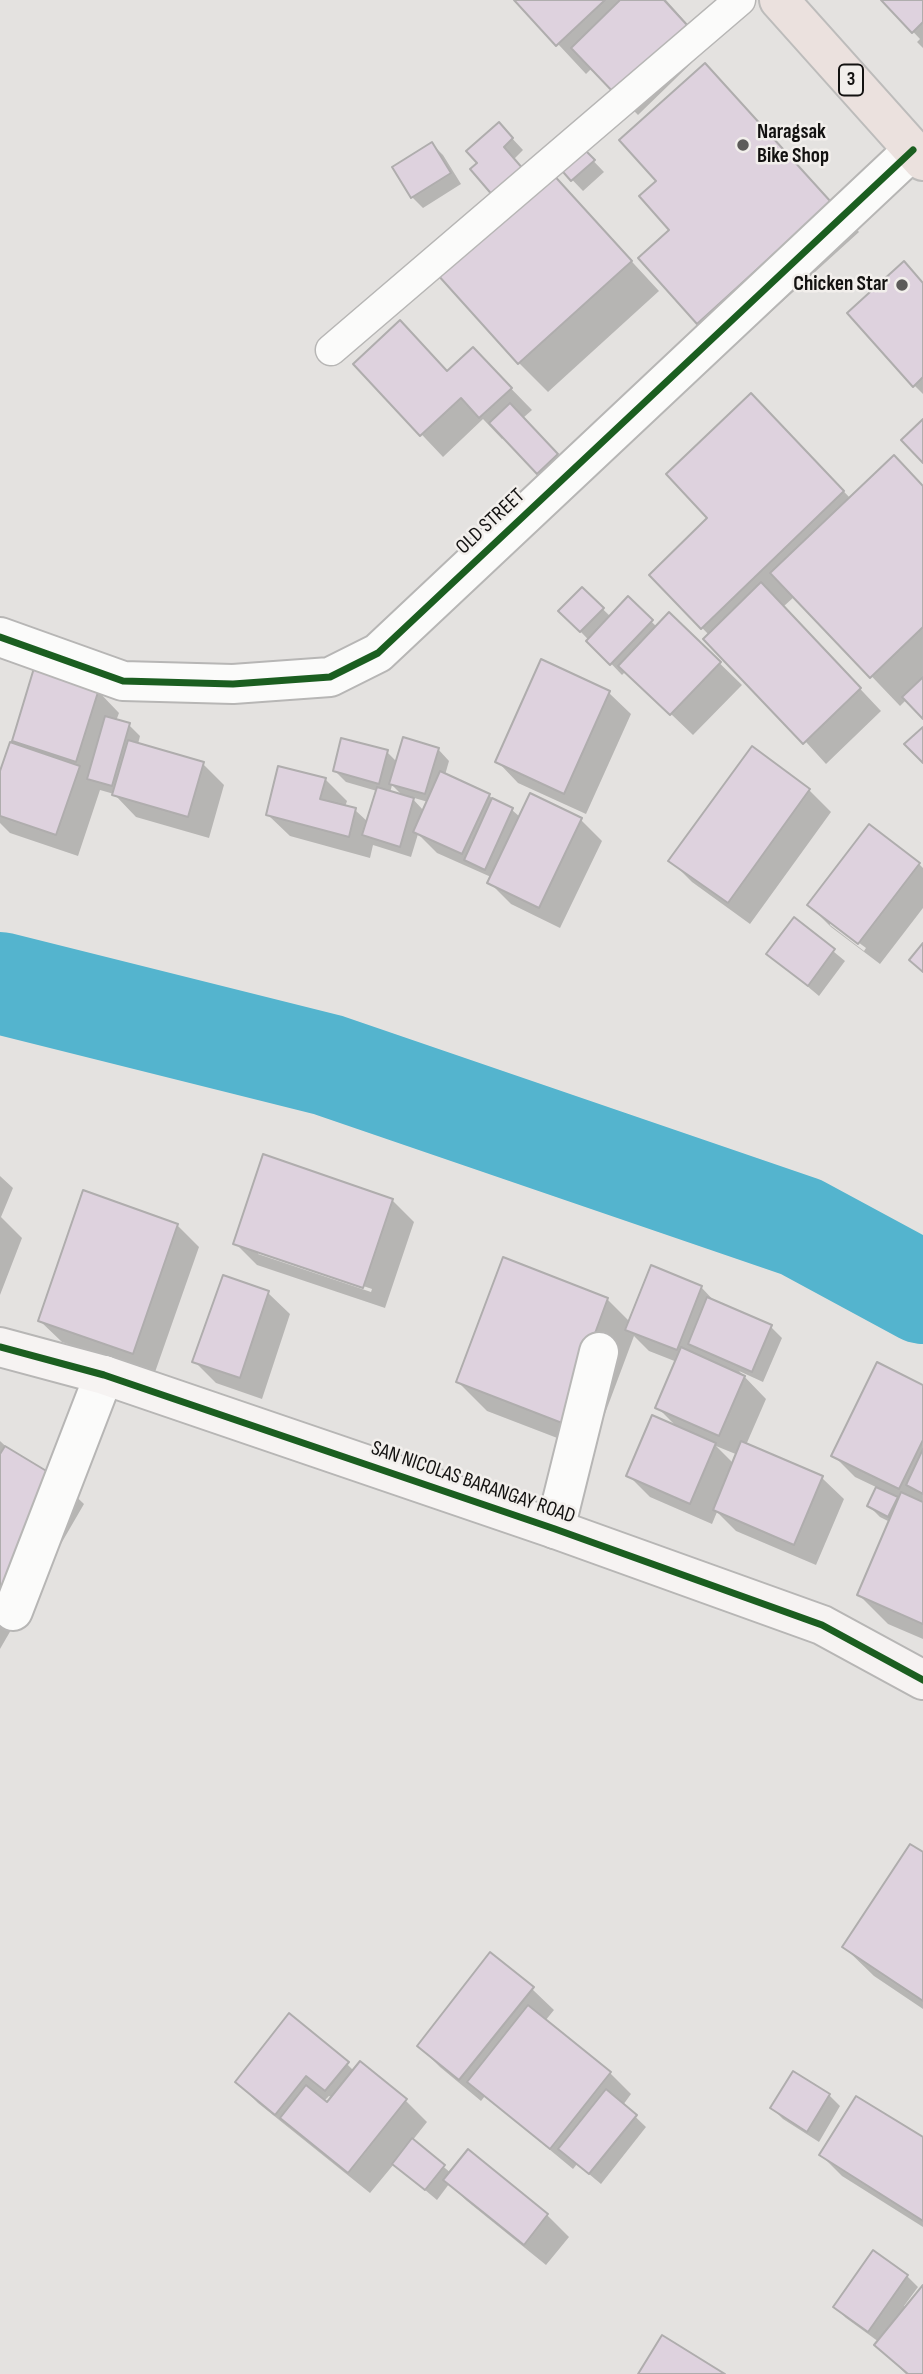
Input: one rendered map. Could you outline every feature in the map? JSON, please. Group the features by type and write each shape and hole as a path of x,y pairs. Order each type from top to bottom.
{"highway":[{"name":"3","path":"779,0 918,156"}],"street":[{"name":"OLD STREET","path":"0,637 123,681 233,684 330,677 377,653 918,156"},
{"name":"SAN NICOLAS BARANGAY ROAD","path":"0,1347 104,1375 555,1529 822,1625 923,1680"},
{"path":"555,1529 599,1352"},
{"path":"13,1611 104,1375"}],"lane":[{"path":"331,350 740,0"}],"building":[{"path":"514,0 605,0 556,46"},
{"path":"620,0 664,0 687,25 615,94 571,48"},
{"path":"881,0 923,0 923,22 912,33"},
{"path":"705,63 831,202 697,324 638,258 669,230 639,196 656,181 619,140"},
{"path":"499,122 513,138 504,147 524,170 494,197 470,169 477,163 466,151"},
{"path":"432,142 451,173 411,198 392,167"},
{"path":"580,145 595,160 571,181 557,165"},
{"path":"550,171 632,261 518,364 437,274"},
{"path":"904,261 923,283 923,377 913,387 847,313"},
{"path":"400,320 447,371 473,347 512,388 479,418 461,398 420,436 353,364"},
{"path":"751,393 844,491 701,629 649,575 707,518 666,474"},
{"path":"510,403 558,454 537,474 489,423"},
{"path":"923,419 923,463 901,440"},
{"path":"894,455 923,486 923,627 870,678 770,573"},
{"path":"761,582 861,688 803,744 703,639"},
{"path":"582,587 604,608 580,632 558,611"},
{"path":"628,596 653,620 610,665 586,641"},
{"path":"669,612 721,662 670,715 618,666"},
{"path":"541,659 610,691 564,794 495,762"},
{"path":"34,668 99,689 76,762 12,741"},
{"path":"923,677 923,719 902,697"},
{"path":"105,716 130,723 112,786 87,779"},
{"path":"923,727 923,763 904,744"},
{"path":"403,737 439,748 425,794 389,784"},
{"path":"341,738 388,750 379,784 333,771"},
{"path":"128,740 204,762 188,817 112,795"},
{"path":"10,742 80,766 56,835 0,816 0,771"},
{"path":"752,746 810,789 728,903 668,861"},
{"path":"278,766 326,778 320,799 356,808 349,837 266,815"},
{"path":"440,771 490,794 462,854 413,832"},
{"path":"377,787 414,798 400,847 362,835"},
{"path":"530,793 582,818 539,908 487,883"},
{"path":"492,798 513,808 485,870 464,860"},
{"path":"869,824 920,863 858,944 807,905"},
{"path":"794,917 835,949 808,986 766,954"},
{"path":"923,943 923,972 909,960"},
{"path":"263,1154 393,1199 363,1288 233,1244"},
{"path":"83,1190 178,1224 133,1354 38,1321"},
{"path":"503,1257 608,1298 562,1423 456,1382"},
{"path":"651,1265 702,1286 677,1350 625,1330"},
{"path":"223,1275 269,1291 240,1378 192,1362"},
{"path":"707,1297 772,1325 752,1372 688,1344"},
{"path":"681,1347 745,1376 719,1436 655,1408"},
{"path":"877,1362 923,1385 923,1440 899,1489 831,1456"},
{"path":"652,1415 716,1443 690,1504 626,1476"},
{"path":"741,1441 823,1476 794,1545 713,1510"},
{"path":"5,1446 63,1481 0,1591 0,1454"},
{"path":"923,1449 923,1494 906,1485"},
{"path":"876,1487 898,1497 888,1517 867,1506"},
{"path":"901,1492 923,1502 923,1624 857,1595"},
{"path":"910,1844 923,1852 923,2001 842,1947"},
{"path":"490,1952 534,1987 459,2080 417,2046"},
{"path":"528,2005 611,2072 550,2149 467,2082"},
{"path":"289,2013 349,2062 325,2091 306,2076 275,2115 235,2082"},
{"path":"360,2061 407,2099 348,2173 280,2118 306,2085 327,2102"},
{"path":"793,2071 830,2094 807,2132 770,2108"},
{"path":"606,2089 637,2115 589,2174 558,2149"},
{"path":"856,2096 923,2137 923,2221 819,2155"},
{"path":"412,2138 445,2165 425,2190 392,2164"},
{"path":"468,2149 548,2214 524,2245 443,2180"},
{"path":"873,2250 908,2275 868,2332 833,2307"},
{"path":"923,2285 923,2374 908,2374 874,2345"},
{"path":"662,2335 725,2374 638,2374"}],"waterway":[{"path":"0,983 328,1065 801,1227 923,1293"}],"cycle path":[{"path":"0,637 123,681 233,684 330,677 378,653 913,150"},
{"path":"0,1347 104,1375 555,1529 822,1625 923,1680"}],"place":[{"name":"Naragsak Bike Shop","path":"743,145"},
{"name":"Chicken Star","path":"902,285"}]}
